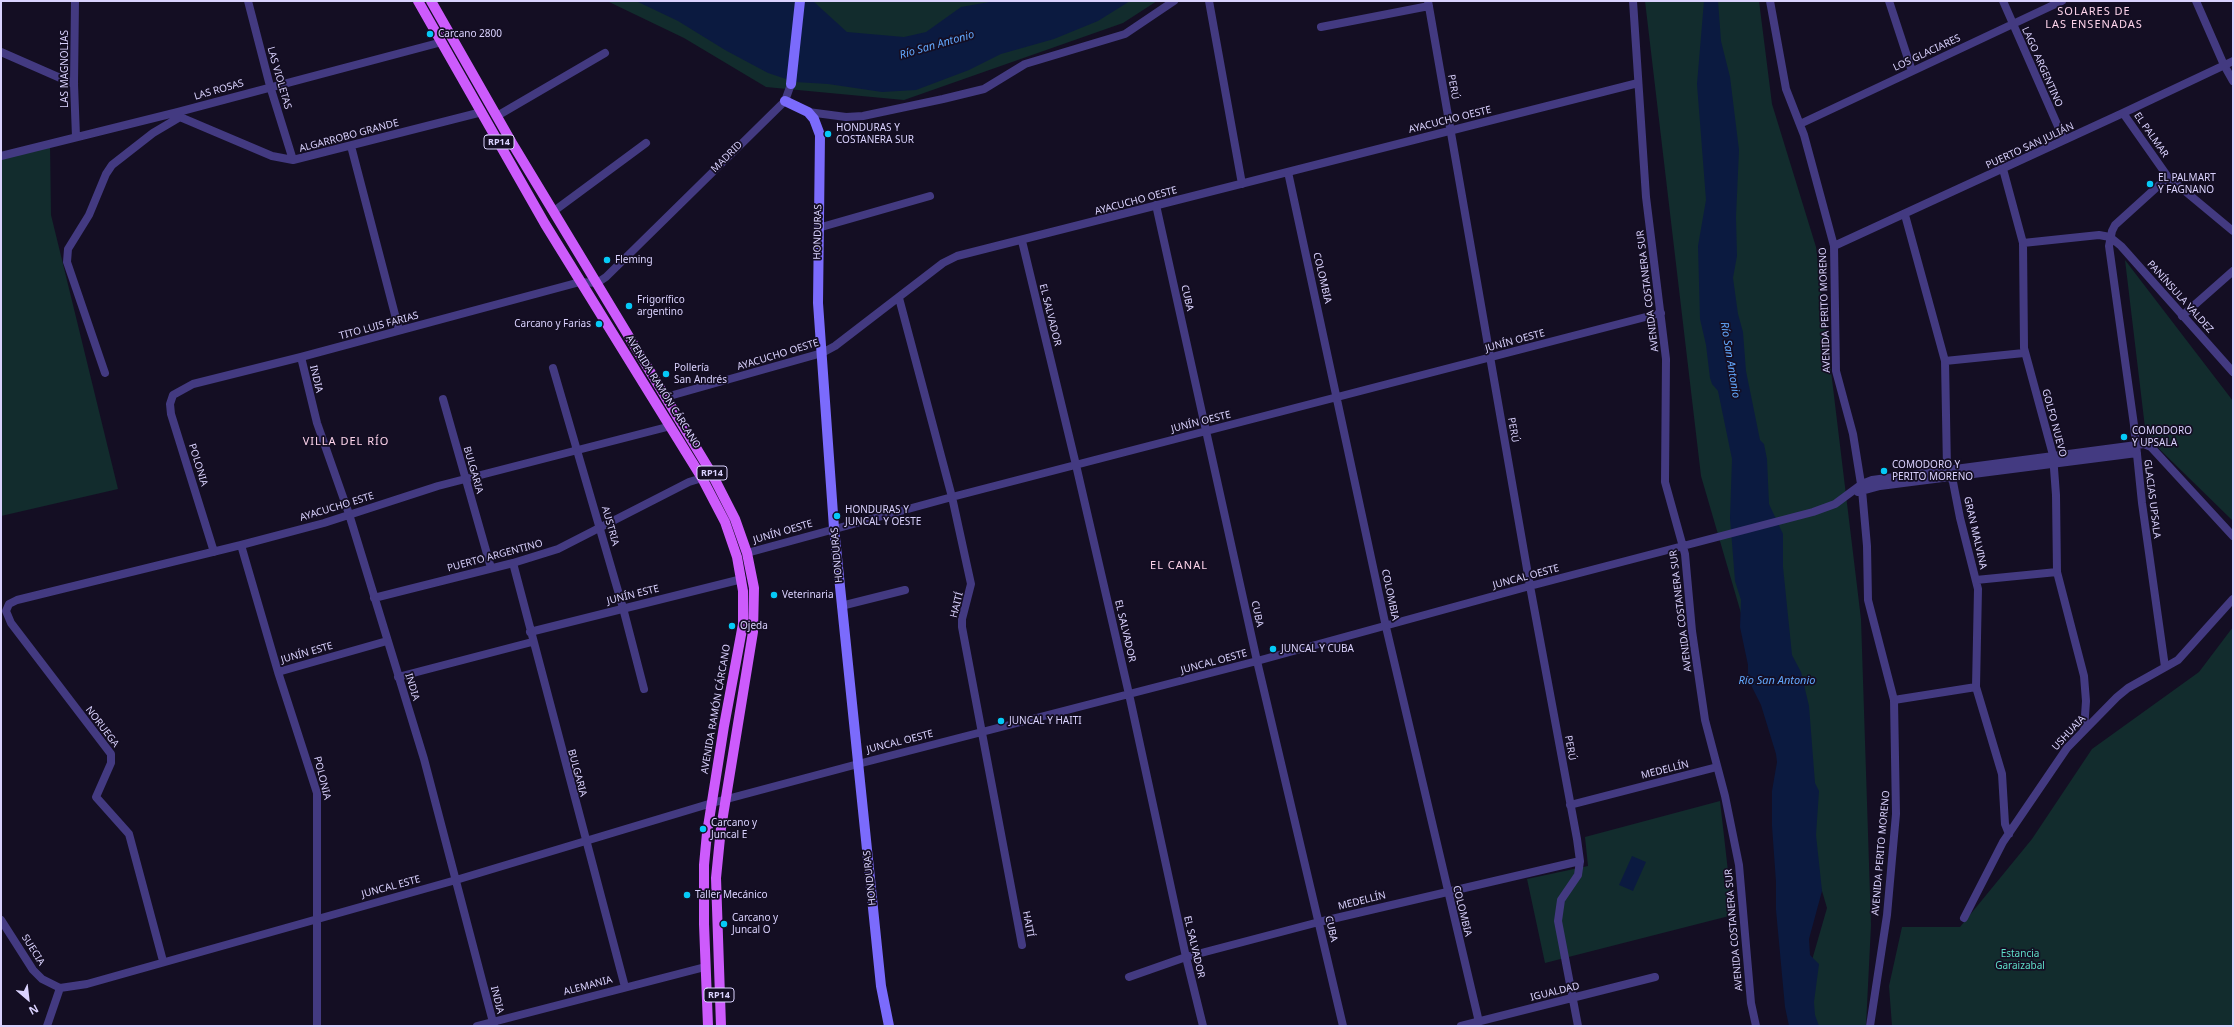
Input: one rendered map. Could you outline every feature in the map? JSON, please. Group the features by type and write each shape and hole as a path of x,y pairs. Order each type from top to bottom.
{"main road":[{"name":"AVENIDA RAMÓN CÁRCANO","path":"418,1 545,224 702,478 730,535 742,579 744,607 742,629 724,726 705,850 705,967 708,1026"},
{"name":"AVENIDA RAMÓN CÁRCANO","path":"431,1 497,116 720,488 738,525 747,553 754,588 754,626 725,800 716,878 721,1026"},
{"name":"MADRID","path":"791,84 800,1"},
{"path":"785,101 808,112"},
{"name":"HONDURAS","path":"808,112 814,119 820,135 818,303 834,528 881,986 889,1026"},
{"path":"545,224 561,240 585,278 597,283"},
{"path":"580,282 592,287 606,309 618,318"},
{"path":"724,726 727,745 720,794 722,799 725,800"},
{"path":"712,803 716,803 718,808 712,859 716,878"}],"street":[{"name":"LAS MAGNOLIAS","path":"74,1 74,84 76,137"},
{"name":"LAS VIOLETAS","path":"248,1 270,86 293,160"},
{"path":"808,112 846,117 863,116 944,100 984,88 1025,64 1125,34 1174,1"},
{"path":"1209,1 1242,184"},
{"name":"AVENIDA COSTANERA SUR","path":"1633,1 1646,197 1661,313 1667,383 1665,482 1687,565 1692,631 1704,720 1717,767 1739,865 1751,1003 1756,1026"},
{"name":"AVENIDA PERITO MORENO","path":"1770,1 1786,89 1800,124 1834,246 1836,371 1853,434 1862,487 1868,600 1894,700 1896,814 1887,914 1870,1026"},
{"path":"1889,1 1912,71"},
{"name":"LAGO ARGENTINO","path":"2003,1 2011,24 2064,140"},
{"name":"LOS GLACIARES","path":"1800,124 2062,1"},
{"path":"2196,1 2224,65 2233,81"},
{"path":"1321,28 1428,4"},
{"name":"PERÚ","path":"1428,4 1530,586 1580,861"},
{"name":"LAS ROSAS","path":"1,156 76,137 179,115 270,86 442,42"},
{"path":"1,52 74,84"},
{"path":"497,116 605,53"},
{"name":"PUERTO SAN JULIÁN","path":"1834,246 2003,170 2233,61"},
{"name":"AYACUCHO OESTE","path":"666,398 822,353 836,346 943,263 957,256 1022,241 1156,205 1638,83"},
{"name":"MADRID","path":"597,283 606,277 785,101 791,84"},
{"name":"ALGARROBO GRANDE","path":"179,115 272,156 293,160 482,112"},
{"name":"EL PALMAR","path":"2123,114 2168,177 2233,231"},
{"name":"LAS ROSAS","path":"105,373 67,262 68,249 90,215 106,174 112,165 152,133 179,115"},
{"path":"554,211 646,143"},
{"path":"351,146 399,330"},
{"name":"GOLFO NUEVO","path":"2003,170 2023,243 2024,353 2054,459 2057,572 2084,676 2086,701 2084,730"},
{"name":"COLOMBIA","path":"1288,172 1338,398 1386,627 1479,1022"},
{"path":"2023,243 2099,235 2110,237 2116,225 2168,177"},
{"path":"818,228 930,196"},
{"name":"CUBA","path":"1156,205 1257,661 1343,1026"},
{"name":"GRAN MALVINA","path":"1905,215 1945,360 1949,473 1976,580 1978,600 1976,687 2002,774 2005,828 2009,834"},
{"name":"PANÍNSULA VALDEZ","path":"2110,237 2121,246 2233,372"},
{"name":"GLACIAS UPSALA","path":"2110,237 2109,254 2136,443 2165,667"},
{"name":"EL SALVADOR","path":"1022,241 1129,694 1186,957 1203,1026"},
{"path":"2182,316 2233,271"},
{"name":"TITO LUIS FARIAS","path":"182,388 580,282 597,283"},
{"name":"HAITÍ","path":"899,298 952,497 971,584 962,619 962,627 1022,945"},
{"name":"JUNÍN OESTE","path":"747,553 952,497 1661,313"},
{"path":"1945,360 2024,353"},
{"name":"INDIA","path":"301,357 316,423 349,514 424,758 493,1024"},
{"name":"AUSTRIA","path":"553,368 623,608 644,689"},
{"name":"POLONIA","path":"182,388 173,395 170,404 171,414 214,552"},
{"name":"BULGARIA","path":"443,399 491,568"},
{"name":"AYACUCHO ESTE","path":"9,604 16,600 241,545 465,479 671,426"},
{"path":"1862,487 1949,473 2054,459 2136,443 2144,444 2150,447 2233,536"},
{"path":"2054,459 2137,453"},
{"name":"PUERTO ARGENTINO","path":"374,598 513,563 558,549 689,482 702,478"},
{"name":"JUNCAL OESTE","path":"725,800 1386,627 1530,586 1828,508 1862,487"},
{"name":"POLONIA","path":"241,545 278,672 317,793 319,807 316,918 317,1026"},
{"name":"BULGARIA","path":"513,563 532,642 625,987"},
{"path":"1976,580 2057,572"},
{"name":"JUNÍN ESTE","path":"530,632 742,579"},
{"path":"841,606 906,590"},
{"name":"USHUAIA","path":"1964,918 2009,834 2059,758 2084,730 2128,688 2178,660 2191,648 2233,599"},
{"name":"NORUEGA","path":"9,604 6,611 11,623 111,754 111,762 96,797 129,834 163,961"},
{"name":"JUNÍN ESTE","path":"278,672 387,641"},
{"path":"398,677 532,642"},
{"path":"1894,700 1976,687"},
{"name":"MEDELLÍN","path":"1570,805 1717,767"},
{"name":"JUNCAL ESTE","path":"60,988 87,984 163,961 456,880 725,800"},
{"path":"1578,1026 1571,998 1558,920 1561,900 1578,874 1580,861"},
{"name":"MEDELLÍN","path":"1129,977 1186,957 1319,922 1580,861"},
{"name":"SUECIA","path":"1,920 33,970 42,979 60,988"},
{"name":"ALEMANIA","path":"477,1026 493,1024 625,987 705,967"},
{"name":"IGUALDAD","path":"1461,1026 1655,977"},
{"path":"47,1026 60,988"}],"green space":[{"name":"Río San Antonio","path":"607,1 1157,1 1123,23 904,100 766,87 684,38"},
{"path":"1645,1 1759,1 1772,104 1816,247 1861,619 1871,925 1866,1026 1793,1026 1827,908 1701,476"},
{"path":"50,143 51,215 118,489 1,516 1,156"},
{"path":"2125,260 2233,401 2233,521 2146,436"},
{"name":"Estancia Garaizabal","path":"2233,627 2233,1026 1892,1026 1889,986 1902,927 1960,927 2032,839 2092,749 2199,672"},
{"path":"1720,801 1733,915 1545,963 1527,879 1588,866 1585,837"}],"water":[{"name":"Río San Antonio","path":"636,1 813,1 847,32 904,37 926,32 961,7 995,1 1130,1 1098,21 1054,39 1001,54 969,70 916,90 882,92 828,84 795,82 768,73 725,50 678,21"},
{"name":"Río San Antonio","path":"1704,1 1718,1 1721,41 1730,77 1739,150 1736,217 1737,256 1733,278 1738,314 1743,332 1746,371 1760,440 1764,444 1767,459 1769,504 1783,534 1783,567 1792,655 1801,672 1809,706 1815,783 1819,791 1816,835 1822,891 1809,939 1810,955 1819,964 1814,1002 1815,1015 1819,1026 1789,1026 1785,1007 1776,910 1776,882 1772,826 1772,791 1777,762 1761,705 1748,679 1748,665 1740,627 1741,600 1735,581 1730,518 1732,459 1718,391 1712,384 1710,378 1706,345 1700,319 1698,246 1706,200 1697,84"},
{"path":"1632,856 1646,862 1633,891 1619,885"}],"place":[{"name":"Carcano 2800","path":"430,34"},
{"name":"HONDURAS Y COSTANERA SUR","path":"828,134"},
{"name":"EL PALMART Y FAGNANO","path":"2150,184"},
{"name":"Fleming","path":"607,260"},
{"name":"Frigorífico argentino","path":"629,306"},
{"name":"Carcano y Farias","path":"599,324"},
{"name":"Pollería San Andrés","path":"666,374"},
{"name":"COMODORO Y UPSALA","path":"2124,437"},
{"name":"COMODORO Y PERITO MORENO","path":"1884,471"},
{"name":"HONDURAS Y JUNCAL Y OESTE","path":"837,516"},
{"name":"Veterinaria","path":"774,595"},
{"name":"Ojeda","path":"732,626"},
{"name":"JUNCAL Y CUBA","path":"1273,649"},
{"name":"JUNCAL Y HAITI","path":"1001,721"},
{"name":"Carcano y Juncal E","path":"703,829"},
{"name":"Taller Mecánico","path":"687,895"},
{"name":"Carcano y Juncal O","path":"724,924"}],"district":[{"name":"SOLARES DE LAS ENSENADAS","path":"2094,18"},
{"name":"VILLA DEL RÍO","path":"346,442"},
{"name":"EL CANAL","path":"1179,566"}]}
